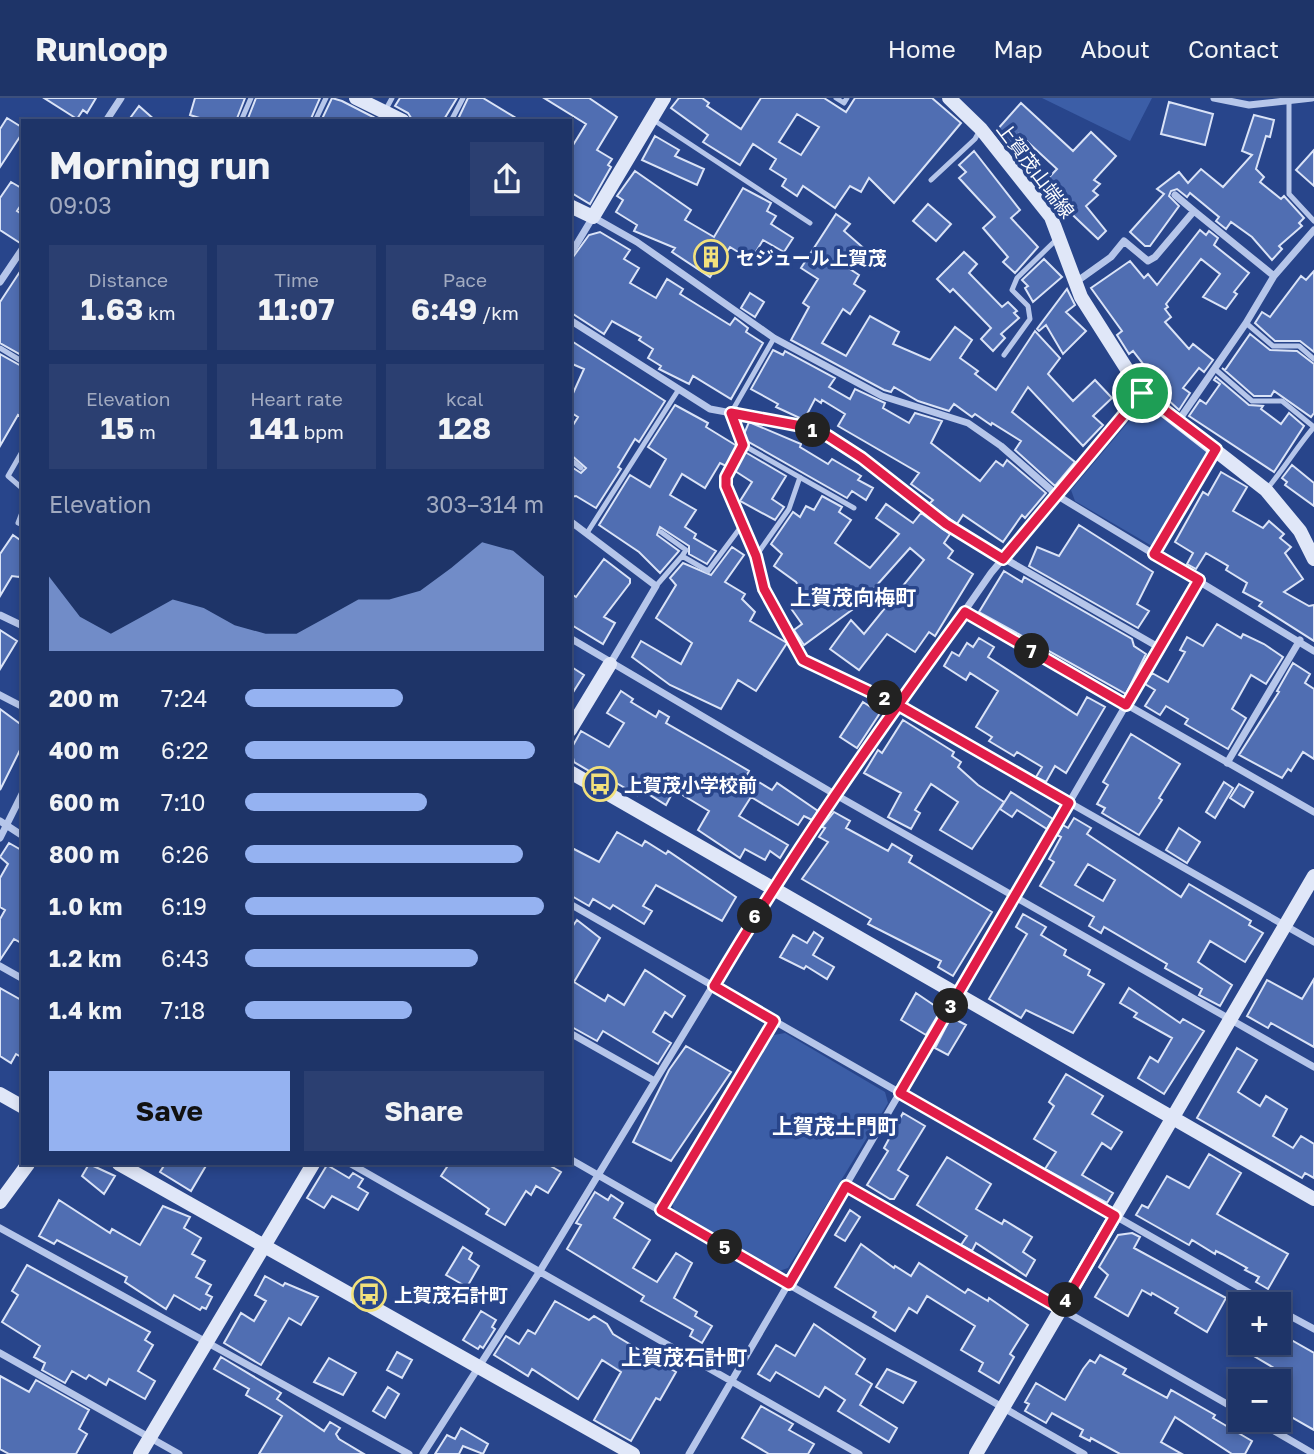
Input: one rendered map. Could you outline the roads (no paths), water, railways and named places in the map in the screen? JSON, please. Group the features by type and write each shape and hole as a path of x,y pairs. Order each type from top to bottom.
{"street":[{"path":"107,119 121,98"},
{"path":"356,98 399,119"},
{"path":"572,253 664,98"},
{"name":"上賀茂山端線","path":"949,98 981,129 1051,217 1081,297 1142,393 1266,490 1300,531 1314,559"},
{"path":"1214,98 1249,105 1312,98"},
{"path":"1175,195 1274,276"},
{"path":"572,207 637,242 774,338 882,396 968,423 1001,446 1058,496 1300,639 1314,651"},
{"path":"1076,282 1111,257 1124,241 1148,261 1156,257 1194,211"},
{"path":"1179,420 1246,324 1274,276 1314,230"},
{"path":"0,282 21,251"},
{"path":"572,321 710,409 807,427 828,436 862,458 946,524 1160,648"},
{"path":"423,1454 540,1271 653,1080 714,986 772,888 1003,559 1142,393"},
{"path":"572,522 656,586 572,727"},
{"path":"756,556 764,589 803,660 898,705 1314,942"},
{"path":"689,1454 1199,580"},
{"path":"965,612 1314,812"},
{"path":"0,615 21,625"},
{"path":"572,639 836,795 1314,1068"},
{"path":"1227,763 1300,639"},
{"path":"0,695 21,707"},
{"path":"572,773 1314,1199"},
{"path":"0,838 3,824 21,795"},
{"path":"3,824 21,835"},
{"path":"976,1454 1314,876"},
{"path":"572,905 1248,1292"},
{"path":"0,966 21,978"},
{"path":"661,1210 774,1021"},
{"path":"572,1034 653,1080"},
{"path":"0,1094 21,1106"},
{"path":"572,1160 1084,1454"},
{"path":"0,1202 27,1165"},
{"path":"121,1165 633,1454"},
{"path":"140,1454 312,1165"},
{"path":"353,1165 859,1454"},
{"path":"846,1186 1228,1405"},
{"path":"0,1228 409,1454"},
{"path":"1291,1317 1314,1329"},
{"path":"0,1353 178,1454"},
{"path":"1276,1432 1314,1454"}],"lane":[{"path":"242,119 251,98"},
{"path":"316,119 326,98"},
{"path":"385,112 392,98"},
{"path":"452,119 463,98"},
{"path":"836,98 844,103 847,98"},
{"path":"1289,102 1289,194 1314,221"},
{"path":"652,118 810,223"},
{"path":"931,180 975,139 981,129"},
{"path":"1004,355 1030,319 1028,306 1012,290 1017,278 1060,236"},
{"path":"1246,324 1273,346 1299,346 1314,359"},
{"path":"774,338 731,413 743,445 854,508"},
{"path":"0,348 21,361"},
{"path":"1215,369 1252,401 1282,401 1314,427 1292,453 1291,462 1266,490"},
{"path":"587,533 679,390"},
{"path":"743,445 726,477 756,556"},
{"path":"1154,554 1216,449"},
{"path":"21,453 8,475 21,487"},
{"path":"572,461 581,468"},
{"path":"756,556 789,509 800,477"},
{"path":"682,556 708,571 743,524"},
{"path":"656,586 686,550 661,533"}],"place":[{"name":"セジュール上賀茂","path":"711,257"},
{"name":"上賀茂小学校前","path":"600,784"},
{"name":"上賀茂石計町","path":"369,1294"}],"district":[{"name":"上賀茂向梅町","path":"853,597"},
{"name":"上賀茂土門町","path":"835,1126"},
{"name":"上賀茂石計町","path":"684,1357"}]}
